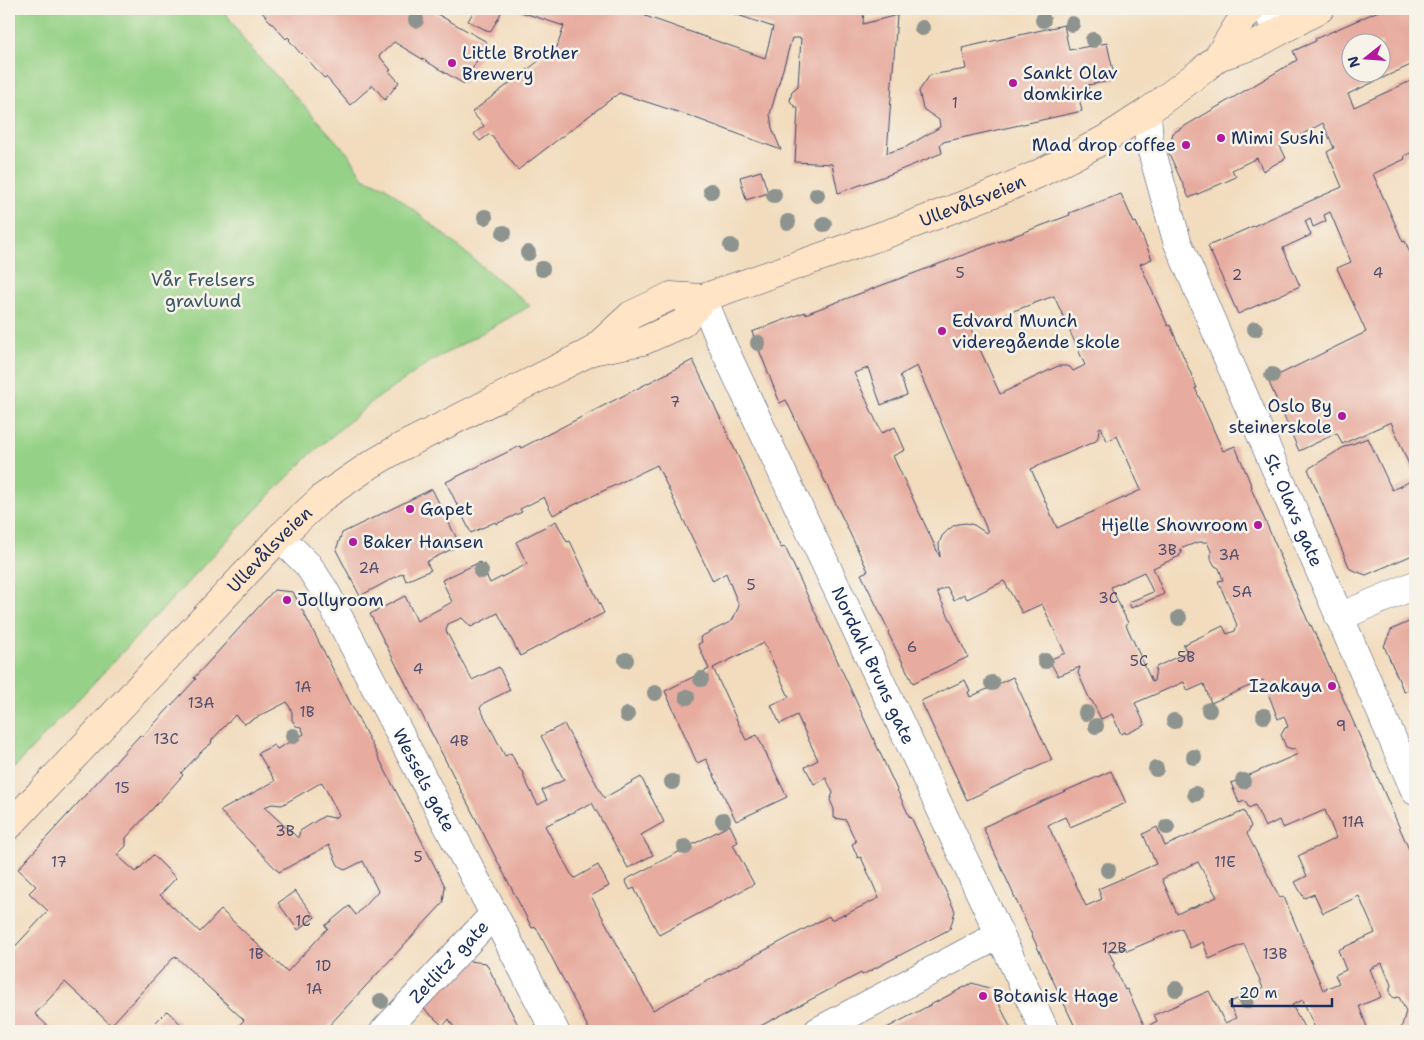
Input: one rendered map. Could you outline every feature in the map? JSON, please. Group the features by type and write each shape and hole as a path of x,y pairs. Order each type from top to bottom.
{"main road":[{"path":"1218,57 1238,25 1251,9"},
{"path":"1218,57 1255,44 1272,20 1320,9"},
{"name":"Ullevålsveien","path":"9,826 280,537 323,497 370,466 399,448 592,351 631,315 671,296 703,298 885,234 997,192 1036,175 1107,138 1147,112 1218,57"}],"street":[{"name":"St. Olavs gate","path":"1147,112 1148,141 1177,241 1415,791"},
{"name":"Nordahl Bruns gate","path":"703,298 728,358 1045,1031"},
{"name":"Wessels gate","path":"280,537 308,565 325,591 555,1031"},
{"path":"1339,617 1415,585"},
{"name":"Zetlitz’ gate","path":"384,1031 494,914"},
{"path":"818,1031 999,935"}],"green space":[{"name":"Vår Frelsers gravlund","path":"9,9 223,9 246,43 350,156 363,178 386,187 530,306 430,362 372,402 312,453 266,499 9,773"}],"building":[{"path":"259,9 363,9 366,12 369,9 428,9 487,42 464,84 394,42 379,56 399,82 385,100 373,85 350,105 326,77 324,78 301,54 290,39 288,37 286,39"},
{"path":"475,9 503,9 490,32 468,21"},
{"path":"512,9 629,9 765,58 773,27 720,9 864,9 863,24 897,15 887,153 906,147 940,127 939,120 923,109 919,91 930,75 966,69 962,48 1064,25 1069,50 1107,43 1115,80 1088,85 1089,91 1085,97 1079,98 1082,111 943,142 940,144 942,153 838,193 832,164 795,162 798,107 795,107 790,101 792,91 798,86 801,38 792,38 770,114 772,128 781,150 690,116 619,93 518,170 490,134 480,141 474,134 484,126 472,112 557,47 564,26"},
{"path":"1383,9 1415,9 1415,63 1392,74 1392,32 1342,32 1342,82 1374,82 1348,94 1354,107 1415,79 1415,151 1404,156 1405,159 1373,174 1403,242 1405,241 1415,264 1415,479 1391,422 1342,444 1337,433 1299,451 1268,380 1366,332 1337,268 1351,262 1330,212 1324,215 1326,221 1313,227 1310,218 1305,221 1311,235 1283,248 1300,286 1238,314 1208,246 1342,187 1327,152 1334,148 1323,123 1280,146 1286,158 1263,171 1257,158 1232,170 1236,177 1189,198 1168,151 1173,133 1297,60 1293,51 1316,41 1315,39"},
{"path":"761,171 768,193 746,200 740,177"},
{"path":"1121,194 1134,223 1136,222 1152,259 1140,264 1168,326 1170,325 1223,451 1235,446 1279,555 1415,863 1415,1031 1395,1031 1401,1029 1406,1011 1399,997 1394,998 1390,994 1391,985 1382,963 1370,969 1381,997 1359,1006 1367,1027 1365,1031 1316,1031 1303,1000 1292,1005 1306,1031 1077,1031 983,827 1111,771 1126,803 1070,827 1065,817 1048,825 1086,906 1102,899 1098,889 1156,864 1143,834 1157,827 1165,846 1244,811 1251,826 1247,834 1280,898 1284,897 1323,990 1339,983 1335,975 1346,970 1338,950 1375,933 1359,896 1323,913 1314,894 1304,898 1295,882 1307,876 1298,856 1336,838 1325,810 1283,828 1279,820 1265,827 1255,805 1249,808 1245,801 1239,803 1231,783 1298,754 1295,748 1286,747 1281,735 1285,728 1288,727 1284,716 1278,719 1263,680 1211,703 1204,684 1188,691 1184,682 1135,703 1145,725 1126,734 1125,732 1121,734 1112,714 1101,719 1078,673 1080,667 1058,676 1049,660 1065,653 1042,604 1022,613 1004,581 967,599 964,594 954,600 947,587 937,592 968,657 913,683 861,574 868,571 786,400 780,403 752,332 1070,215 1069,213","holes":["1054,296 1085,365 1073,371 1070,367 1058,366 1000,394 970,327","917,366 988,532 986,533 974,525 966,523 953,526 942,536 939,544 940,557 893,456 905,450 895,427 881,432 854,373 868,368 881,405 907,395 900,375","1101,427 1107,441 1117,436 1141,490 1057,528 1031,469 1096,441 1099,428","1198,542 1207,542 1211,551 1211,559 1215,566 1219,568 1223,580 1218,581 1237,625 1235,631 1227,634 1223,626 1183,645 1187,652 1156,667 1154,681 1152,682 1111,587 1144,572 1153,592 1129,602 1131,608 1164,594 1153,568 1180,556 1182,553 1180,549","1198,862 1217,897 1177,914 1162,879","1182,928 1190,948 1203,942 1209,959 1244,944 1263,988 1228,1003 1236,1018 1225,1023 1209,991 1154,1015 1157,1021 1146,1029 1127,989 1125,990 1108,951 1117,951 1125,947 1127,951"]},
{"path":"693,360 781,548 785,547 955,911 950,929 751,1031 590,1031 536,927 532,928 370,614 405,596 417,621 452,602 442,580 480,562 490,583 527,564 516,542 556,521 567,542 570,541 604,613 520,656 498,613 471,627 462,618 448,624 446,631 472,680 499,667 510,690 484,703 480,708 505,756 511,753 524,774 524,778 538,805 547,800 542,790 564,780 541,736 564,724 604,798 641,777 664,822 641,835 653,855 628,868 592,803 545,826 575,878 598,865 609,886 591,896 653,1010 829,916 831,920 879,898 861,857 858,858 852,844 856,842 846,820 834,818 834,809 830,800 833,793 826,778 814,784 805,767 818,760 797,715 780,724 771,705 789,697 764,643 713,668 746,740 757,735 787,797 736,821 706,759 697,763 665,691 709,669 698,644 702,642 700,637 732,621 739,606 726,573 713,581 657,465 553,515 544,497 520,509 522,512 471,533 446,482 520,446 521,448"},
{"path":"1368,438 1392,490 1415,479 1415,554 1366,575 1350,569 1308,469 1344,447"},
{"path":"432,489 460,545 426,562 431,570 406,581 403,573 360,596 336,550 342,533"},
{"path":"274,590 293,592 445,886 443,903 324,1031 233,1031 244,1020 175,956 111,1025 65,982 35,1014 53,1031 9,1031 9,953 48,911 29,893 36,886 18,869 140,735 142,737 196,679 194,678","holes":["287,702 292,712 292,720 296,726 301,727 304,734 277,749 274,745 258,753 275,781 220,811 279,872 329,845 338,865 345,870 363,861 378,891 356,915 349,906 325,926 328,928 287,972 221,910 200,932 160,895 176,878 153,855 136,872 117,855 126,846 126,838 183,775 181,773 211,744 212,740 235,715 244,724","322,782 339,815 334,818 324,816 300,831 298,838 264,807 272,804 282,805"]},
{"path":"1415,619 1415,700 1410,689 1404,692 1384,646 1391,630"},
{"path":"1013,677 1052,760 967,800 921,701 965,680 970,691 968,692 970,697"},
{"path":"730,825 738,842 733,845 754,884 659,935 634,888 630,890 625,880"},
{"path":"295,891 315,917 298,930 278,903"},
{"path":"468,961 486,963 518,1025 507,1031 456,1031 449,1019 443,1026 424,1009"},
{"path":"972,983 992,989 1012,1031 881,1031"},
{"path":"167,1011 188,1031 162,1031 154,1024"}],"place":[{"name":"Little Brother Brewery","path":"452,63"},
{"name":"Sankt Olav domkirke","path":"1013,83"},
{"name":"Mimi Sushi","path":"1221,138"},
{"name":"Mad drop coffee","path":"1186,145"},
{"name":"Edvard Munch videregående skole","path":"942,331"},
{"name":"Oslo By steinerskole","path":"1342,416"},
{"name":"Gapet","path":"410,509"},
{"name":"Hjelle Showroom","path":"1258,525"},
{"name":"Baker Hansen","path":"353,542"},
{"name":"Jollyroom","path":"287,600"},
{"name":"Izakaya","path":"1332,686"},
{"name":"Botanisk Hage","path":"983,996"}]}
